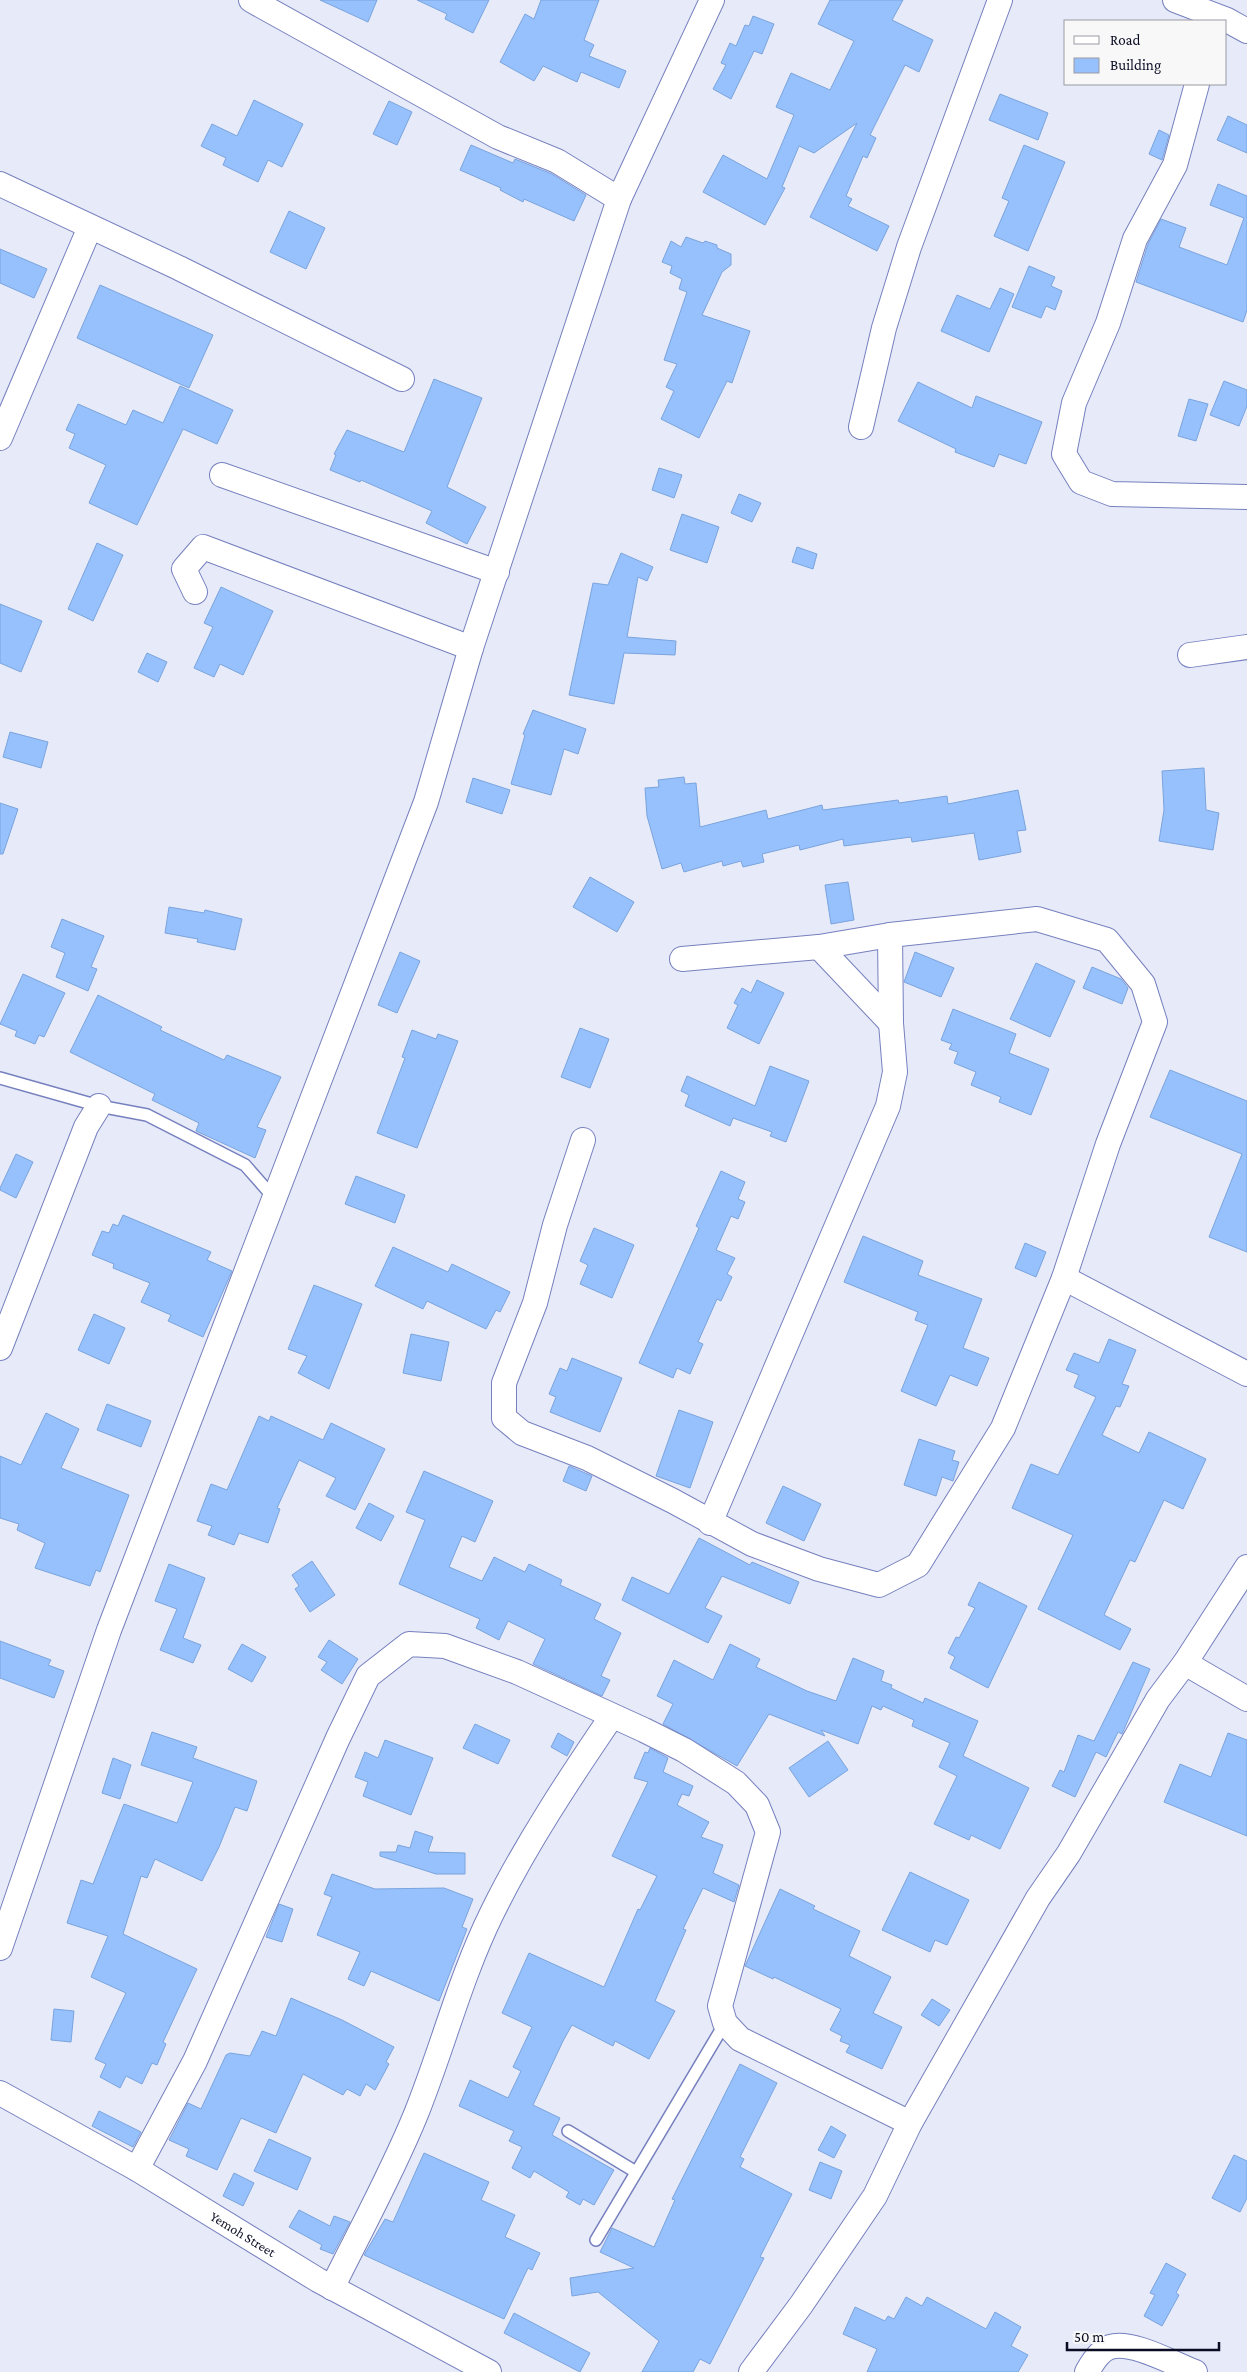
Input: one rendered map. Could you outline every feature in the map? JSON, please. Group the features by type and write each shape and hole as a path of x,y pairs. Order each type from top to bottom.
{"street":[{"path":"251,0 498,137 557,161 619,199"},
{"path":"0,1948 109,1630 426,802 471,648 619,199 712,0"},
{"path":"861,427 884,328 909,247 1000,0"},
{"path":"1175,0 1209,17"},
{"path":"1227,24 1247,31"},
{"path":"1197,85 1175,165 1135,240 1108,322 1074,403 1064,454 1081,482 1112,494 1247,498"},
{"path":"0,184 179,268 402,379"},
{"path":"0,438 90,227"},
{"path":"222,476 497,572"},
{"path":"194,592 184,569 203,547 471,648"},
{"path":"1190,655 1247,647"},
{"path":"583,1140 555,1225 536,1303 504,1383 504,1418 522,1433 587,1458 673,1500 752,1544 819,1569 879,1585 918,1565 1003,1428 1064,1278 1108,1144 1155,1022 1143,984 1107,940 1038,919 890,935 820,947 682,960"},
{"path":"710,1522 888,1106 895,1072 891,1023 890,935"},
{"path":"820,947 891,1023"},
{"path":"0,1348 86,1127 99,1106"},
{"path":"1064,1278 1247,1374"},
{"path":"751,2372 801,2305 875,2196 910,2123 1038,1898 1069,1853 1158,1699 1185,1663 1247,1568"},
{"path":"136,2169 195,2061 338,1738 368,1676 409,1644 445,1646 517,1672 684,1750 736,1783 756,1805 768,1832 720,2006 725,2023 740,2039 910,2123"},
{"path":"1185,1663 1247,1699"},
{"path":"332,2288 415,2116 441,2047 459,1988 492,1913 567,1782 612,1716"},
{"name":"Yemoh Street","path":"0,2093 136,2169 332,2288 489,2372"},
{"path":"1087,2372 1093,2360 1110,2347 1132,2347 1195,2372"}],"lane":[{"path":"0,1078 99,1106 147,1115 244,1164 274,1198"},
{"path":"596,2240 725,2023"},
{"path":"568,2131 636,2172"}],"building":[{"path":"320,0 377,0 368,22"},
{"path":"417,0 489,0 473,33 445,19 447,14"},
{"path":"541,0 599,0 584,40 594,45 589,56 626,71 619,88 581,72 577,82 543,66 534,81 500,62 525,14 534,19"},
{"path":"830,0 903,0 892,20 933,40 919,72 905,65 870,135 876,138 867,158 863,156 846,196 852,199 848,206 889,226 877,251 810,217 857,123 814,153 799,146 782,187 785,188 765,225 703,192 723,155 767,179 794,115 776,107 791,73 830,90 854,41 818,24"},
{"path":"753,16 774,24 762,54 754,51 731,99 713,89 726,65 721,63 730,43 736,46 745,25 749,26"},
{"path":"1000,94 1048,113 1038,140 989,120"},
{"path":"254,100 303,124 282,167 268,160 258,182 223,165 226,158 201,146 212,124 237,136"},
{"path":"389,101 412,112 397,145 373,134"},
{"path":"1228,116 1247,125 1247,153 1217,140"},
{"path":"1159,130 1169,135 1162,160 1149,154"},
{"path":"471,145 513,163 515,159 552,174 586,195 574,221 524,199 523,202 500,190 501,188 460,170"},
{"path":"1024,145 1065,162 1028,251 994,236 1009,201 1002,198"},
{"path":"1218,184 1247,196 1247,310 1243,322 1136,282 1148,244 1161,219 1186,228 1179,247 1227,265 1244,218 1210,205"},
{"path":"289,211 325,228 306,269 270,252"},
{"path":"686,237 703,243 705,241 717,245 717,248 731,254 731,265 722,272 702,315 750,331 732,383 727,381 699,438 661,419 674,391 666,387 677,364 664,360 687,292 679,289 682,279 670,273 672,266 662,262 671,241 681,247"},
{"path":"0,249 47,269 34,298 0,283"},
{"path":"1029,266 1055,277 1051,286 1062,291 1055,310 1046,306 1041,318 1012,307"},
{"path":"100,285 213,335 189,388 77,338"},
{"path":"1000,288 1014,294 989,352 941,331 957,295 990,309"},
{"path":"434,379 482,398 447,487 486,507 467,544 426,523 432,511 361,480 360,482 330,470 336,455 334,454 347,430 404,452"},
{"path":"1224,381 1247,390 1247,406 1239,426 1210,415"},
{"path":"918,382 972,408 976,396 1042,422 1026,464 999,454 994,467 955,452 956,449 898,421"},
{"path":"180,386 233,410 217,444 183,429 137,525 89,503 106,465 69,448 75,434 66,430 78,404 126,425 133,410 163,423"},
{"path":"1189,399 1208,404 1196,441 1178,436"},
{"path":"659,468 682,475 674,498 652,490"},
{"path":"739,494 761,503 752,522 731,513"},
{"path":"682,514 719,527 707,563 670,550"},
{"path":"97,543 123,555 93,621 68,609"},
{"path":"797,547 817,554 813,569 792,562"},
{"path":"621,553 653,567 647,581 638,577 627,637 676,641 675,655 624,653 614,704 569,695 593,583 608,585"},
{"path":"221,587 273,611 243,675 220,664 214,677 194,668 213,627 204,623"},
{"path":"0,604 42,621 21,672 0,663"},
{"path":"147,653 167,662 158,682 138,672"},
{"path":"533,710 586,729 578,754 564,749 551,795 511,784 525,735 523,734"},
{"path":"10,732 48,742 41,768 3,757"},
{"path":"1204,768 1206,810 1219,813 1213,850 1159,841 1164,810 1162,771"},
{"path":"684,777 685,784 696,783 700,827 766,810 768,819 822,805 823,810 898,800 899,803 947,796 948,804 1018,790 1026,830 1017,831 1021,852 979,860 974,833 912,842 911,837 844,846 843,839 800,850 799,845 762,854 764,862 743,867 741,861 723,866 722,861 684,872 681,863 662,869 647,816 645,788 659,787 658,780"},
{"path":"473,778 510,790 502,814 466,802"},
{"path":"0,803 18,809 3,854 0,854"},
{"path":"590,877 634,902 617,932 573,907"},
{"path":"848,882 854,920 831,924 825,885"},
{"path":"169,907 204,913 205,910 242,919 235,950 197,942 198,939 165,933"},
{"path":"62,919 104,936 91,967 97,969 88,991 56,977 65,953 51,947"},
{"path":"400,952 420,961 397,1013 378,1005"},
{"path":"915,952 954,968 941,997 904,982"},
{"path":"1036,963 1075,981 1050,1037 1010,1019"},
{"path":"1092,967 1121,979 1128,988 1122,1004 1083,988"},
{"path":"23,974 65,993 44,1037 39,1035 35,1044 15,1036 17,1031 0,1024"},
{"path":"757,980 784,993 759,1044 727,1028 738,1005 734,1003 742,988 751,993"},
{"path":"98,995 162,1027 160,1030 224,1060 227,1055 281,1077 257,1127 266,1130 255,1158 196,1131 199,1123 152,1100 155,1094 70,1052"},
{"path":"953,1009 1016,1034 1009,1053 1049,1069 1031,1115 999,1102 1001,1097 971,1085 976,1072 954,1063 958,1052 949,1049 952,1044 941,1040"},
{"path":"580,1028 609,1039 590,1088 561,1077"},
{"path":"412,1030 436,1039 438,1034 458,1041 417,1148 377,1133 405,1058 402,1057"},
{"path":"770,1066 809,1081 786,1142 770,1136 772,1132 733,1118 730,1126 685,1106 689,1095 681,1091 687,1076 755,1106"},
{"path":"1170,1070 1247,1101 1247,1252 1209,1237 1242,1154 1150,1117"},
{"path":"16,1154 33,1162 16,1198 0,1190 0,1188"},
{"path":"721,1171 745,1182 738,1199 745,1202 738,1219 731,1216 716,1250 735,1258 727,1274 732,1277 721,1301 717,1299 698,1342 703,1344 690,1374 677,1368 673,1378 639,1363 699,1228 696,1226"},
{"path":"356,1176 405,1195 395,1223 345,1204"},
{"path":"123,1215 211,1252 207,1260 232,1271 203,1337 168,1321 171,1315 141,1302 150,1283 113,1268 114,1264 92,1255 102,1231 109,1233 113,1224 118,1226"},
{"path":"594,1228 634,1245 612,1298 580,1284 588,1265 580,1261"},
{"path":"863,1236 923,1261 918,1275 982,1299 963,1348 989,1358 977,1386 950,1375 936,1406 901,1391 928,1325 915,1320 918,1312 844,1282"},
{"path":"1025,1243 1046,1252 1036,1277 1015,1268"},
{"path":"393,1247 448,1272 452,1264 510,1292 500,1312 496,1310 486,1329 427,1301 423,1309 375,1286"},
{"path":"314,1285 362,1304 329,1389 298,1373 307,1356 288,1349"},
{"path":"94,1314 125,1328 109,1364 78,1350"},
{"path":"411,1334 449,1342 441,1381 403,1373"},
{"path":"1109,1339 1136,1350 1122,1384 1129,1386 1120,1407 1116,1406 1102,1435 1139,1453 1149,1432 1206,1459 1183,1509 1164,1500 1135,1562 1130,1560 1104,1615 1131,1629 1120,1650 1038,1609 1073,1535 1012,1508 1031,1464 1058,1475 1096,1397 1074,1387 1079,1375 1066,1370 1074,1353 1099,1363"},
{"path":"572,1358 622,1378 600,1432 550,1412 556,1397 549,1394 560,1368 567,1371"},
{"path":"107,1404 151,1421 141,1447 97,1430"},
{"path":"679,1410 713,1422 690,1488 656,1476"},
{"path":"46,1413 79,1429 61,1468 129,1495 100,1572 96,1570 90,1586 35,1568 45,1543 17,1530 19,1524 0,1518 0,1456 21,1465"},
{"path":"259,1416 269,1421 271,1416 323,1440 331,1423 385,1449 355,1510 326,1496 336,1478 299,1460 277,1508 280,1509 268,1543 239,1533 234,1545 208,1535 212,1526 197,1521 211,1484 227,1490"},
{"path":"919,1439 955,1451 952,1460 959,1462 953,1481 942,1477 936,1496 904,1485"},
{"path":"569,1466 592,1476 586,1491 563,1481"},
{"path":"424,1471 493,1501 475,1542 462,1536 449,1567 482,1581 494,1557 525,1572 529,1564 562,1580 560,1585 601,1604 594,1619 621,1633 601,1676 610,1680 602,1696 533,1664 545,1639 508,1621 499,1640 476,1628 480,1619 399,1584 425,1520 406,1512"},
{"path":"783,1486 821,1504 804,1541 766,1523"},
{"path":"369,1503 394,1516 381,1541 356,1528"},
{"path":"699,1538 750,1565 752,1562 799,1582 790,1604 722,1576 705,1608 722,1616 708,1643 622,1600 632,1577 669,1594"},
{"path":"312,1561 335,1595 310,1612 295,1589 299,1586 292,1575"},
{"path":"169,1564 205,1578 183,1638 201,1645 193,1663 160,1650 177,1609 155,1601"},
{"path":"979,1582 1027,1606 988,1688 950,1668 955,1657 948,1653 956,1637 959,1638 975,1608 968,1605"},
{"path":"329,1640 358,1659 342,1684 321,1670 327,1662 318,1657"},
{"path":"0,1641 51,1660 48,1665 64,1671 54,1698 0,1678"},
{"path":"242,1644 266,1657 252,1682 228,1669"},
{"path":"730,1644 760,1659 756,1667 807,1691 836,1701 853,1658 884,1671 881,1681 892,1685 891,1688 923,1703 925,1698 978,1721 963,1756 1029,1788 1000,1849 971,1835 969,1840 934,1824 957,1776 939,1767 950,1743 912,1726 914,1720 883,1706 881,1710 872,1706 858,1744 821,1730 825,1736 769,1714 737,1766 663,1724 673,1704 657,1696 674,1660 713,1680"},
{"path":"1133,1662 1150,1669 1122,1734 1118,1732 1106,1757 1096,1752 1075,1797 1052,1786 1060,1770 1064,1772 1078,1735 1094,1741"},
{"path":"475,1724 510,1740 498,1764 463,1748"},
{"path":"152,1732 197,1747 193,1758 257,1781 247,1811 235,1807 219,1847 202,1881 155,1859 147,1878 141,1876 123,1934 197,1969 163,2042 166,2044 157,2065 152,2063 142,2084 126,2076 120,2088 100,2077 106,2064 95,2059 126,1993 91,1977 108,1936 67,1923 81,1880 93,1884 124,1804 177,1823 193,1782 141,1765"},
{"path":"558,1733 574,1742 567,1756 551,1747"},
{"path":"1228,1733 1247,1740 1247,1836 1164,1802 1180,1764 1211,1777"},
{"path":"385,1740 433,1758 411,1815 363,1796 368,1782 355,1777 365,1752 378,1758"},
{"path":"828,1741 848,1770 809,1797 789,1768"},
{"path":"650,1748 668,1758 663,1772 693,1786 689,1796 682,1794 677,1805 709,1822 701,1837 723,1845 713,1873 739,1885 734,1902 703,1888 683,1929 686,1930 655,2001 675,2011 649,2059 615,2041 613,2046 572,2025 563,2041 533,2105 560,2118 552,2135 614,2170 594,2205 583,2199 580,2205 566,2197 569,2192 534,2171 530,2178 512,2168 522,2147 509,2141 514,2131 459,2106 470,2080 508,2098 521,2071 513,2067 532,2027 502,2013 529,1953 604,1987 638,1909 640,1910 657,1876 612,1856 648,1782 634,1778 645,1752 648,1753"},
{"path":"113,1758 131,1765 120,1799 102,1793"},
{"path":"415,1831 433,1837 428,1852 465,1853 465,1874 436,1874 380,1856 380,1852 396,1852 398,1845 410,1848"},
{"path":"910,1872 969,1900 947,1945 935,1940 930,1952 882,1930"},
{"path":"332,1874 375,1889 444,1888 473,1899 462,1927 467,1929 439,2001 371,1971 364,1986 348,1979 360,1952 317,1935 332,1897 324,1894"},
{"path":"780,1889 815,1906 813,1909 860,1931 849,1956 891,1977 873,2013 902,2027 882,2069 846,2052 850,2045 840,2041 842,2036 830,2030 841,2009 774,1977 773,1979 745,1966"},
{"path":"279,1904 293,1909 282,1942 266,1937"},
{"path":"291,1998 342,2020 394,2047 386,2062 389,2064 375,2090 366,2084 360,2096 347,2089 343,2095 303,2074 276,2133 241,2118 217,2170 186,2156 189,2149 169,2140 188,2103 201,2109 226,2055 230,2053 250,2056 262,2031 276,2036"},
{"path":"932,1999 950,2010 939,2026 921,2015"},
{"path":"54,2009 74,2011 71,2042 51,2040"},
{"path":"740,2064 777,2083 740,2157 744,2159 740,2167 792,2194 760,2257 764,2258 710,2364 700,2359 693,2372 642,2372 659,2341 598,2292 572,2296 570,2278 634,2268 600,2252 612,2228 654,2247 675,2200 672,2199"},
{"path":"99,2111 141,2132 133,2147 92,2126"},
{"path":"831,2126 846,2135 834,2158 818,2150"},
{"path":"269,2139 311,2158 297,2190 254,2171"},
{"path":"424,2153 489,2182 481,2200 515,2215 505,2237 540,2253 532,2270 528,2268 504,2319 364,2255 385,2219 393,2222"},
{"path":"1234,2155 1247,2161 1247,2198 1240,2212 1212,2198"},
{"path":"820,2162 842,2171 831,2199 809,2190"},
{"path":"234,2173 254,2183 243,2206 223,2196"},
{"path":"299,2210 330,2226 334,2216 350,2222 333,2254 320,2249 322,2245 289,2227"},
{"path":"1166,2263 1186,2274 1176,2293 1179,2295 1162,2326 1144,2316 1155,2295 1150,2293"},
{"path":"906,2297 922,2306 927,2297 986,2329 995,2312 1021,2327 1011,2346 1028,2355 1018,2372 867,2372 877,2349 843,2334 855,2307 885,2321 888,2316 894,2319"},
{"path":"514,2313 590,2353 580,2372 504,2333"}]}
